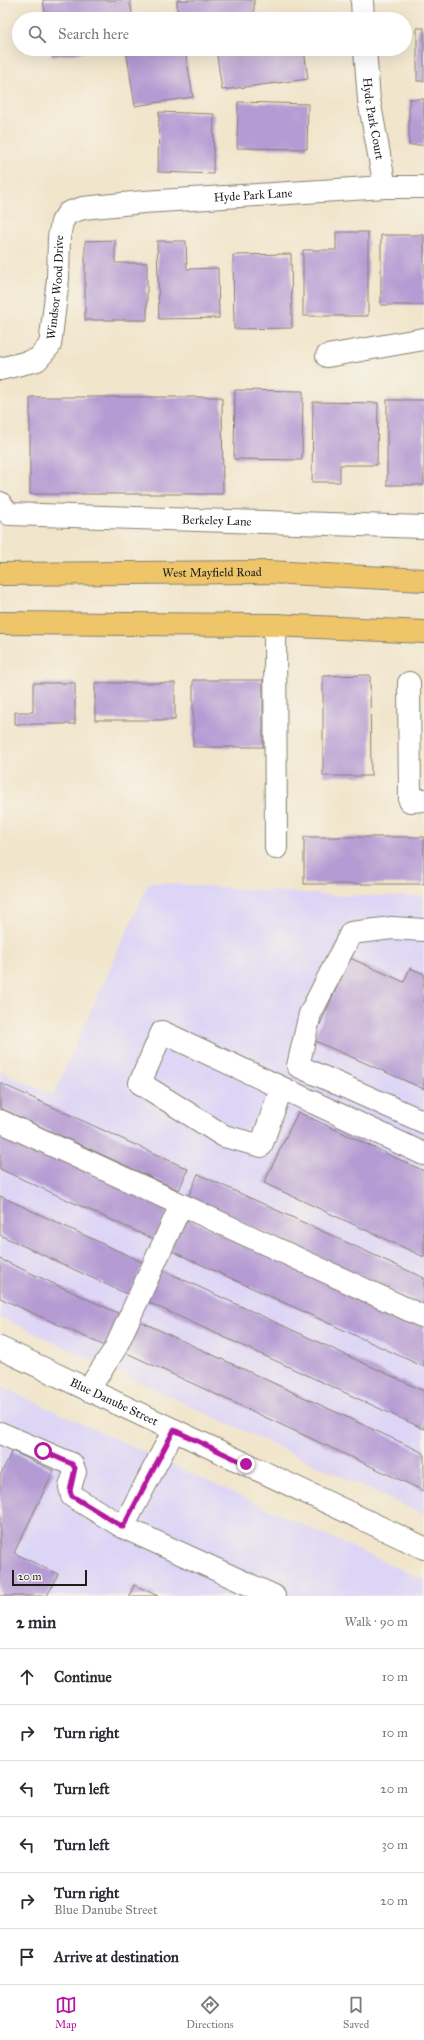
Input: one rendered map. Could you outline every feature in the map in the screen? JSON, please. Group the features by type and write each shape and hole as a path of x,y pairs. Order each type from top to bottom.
{"main road":[{"name":"West Mayfield Road","path":"0,574 268,572 424,580"},
{"path":"0,623 275,625 424,632"}],"street":[{"path":"362,0 363,12"},
{"name":"Hyde Park Court","path":"366,56 369,100 385,187"},
{"name":"Hyde Park Lane","path":"83,208 144,202 385,187 424,188"},
{"name":"Windsor Wood Drive","path":"0,369 37,360 50,345 58,279 59,237 62,222 68,213 83,208"},
{"path":"327,356 424,339"},
{"name":"Berkeley Lane","path":"4,508 424,527"},
{"path":"275,625 276,848"},
{"path":"409,683 410,801 424,800"},
{"path":"424,930 392,928 351,934 310,1014 298,1066 424,1122"},
{"path":"281,1089 261,1146 224,1136 140,1083 162,1032 281,1089 424,1154"},
{"path":"0,1121 424,1317"},
{"path":"88,1390 115,1349 181,1205"},
{"name":"Blue Danube Street","path":"0,1348 424,1548"},
{"path":"123,1527 174,1430"},
{"path":"0,1433 72,1464 75,1468 70,1491 72,1496 123,1527 274,1596"}],"shaded area":[{"path":"149,882 341,896 424,896 424,1515 0,1317 0,1071 53,1095"},
{"path":"0,1386 424,1580 424,1596 0,1596"}],"building":[{"path":"43,0 130,0 132,12 45,12"},
{"path":"177,0 254,0 254,12 177,12"},
{"path":"417,28 424,28 424,81 417,81"},
{"path":"127,56 186,56 193,97 135,106"},
{"path":"217,56 305,56 308,79 222,90"},
{"path":"409,99 424,99 424,145 409,145"},
{"path":"238,102 308,104 307,149 237,148"},
{"path":"159,112 214,114 213,174 158,172"},
{"path":"336,232 368,232 368,316 303,316 303,250 336,250"},
{"path":"381,235 424,235 424,305 381,305"},
{"path":"115,240 115,263 147,263 147,320 85,320 85,241"},
{"path":"157,241 186,241 187,269 218,268 219,318 159,319"},
{"path":"291,254 292,328 234,329 233,255"},
{"path":"235,390 303,391 302,460 234,459"},
{"path":"30,397 222,397 223,494 30,494"},
{"path":"387,400 424,400 424,485 387,485"},
{"path":"313,402 378,403 377,465 340,465 340,482 312,482"},
{"path":"370,675 371,776 323,776 323,676"},
{"path":"193,680 263,680 263,747 193,747"},
{"path":"33,683 75,683 75,724 15,724 15,712 33,712"},
{"path":"95,683 175,683 175,720 95,720"},
{"path":"304,837 424,837 424,884 304,884"},
{"path":"350,958 404,982 410,968 424,974 424,1089 313,1040"},
{"path":"0,1083 188,1169 179,1190 0,1108"},
{"path":"298,1112 424,1171 424,1257 264,1183"},
{"path":"0,1132 169,1209 155,1240 0,1169"},
{"path":"198,1174 424,1278 424,1305 188,1197"},
{"path":"0,1196 144,1263 129,1295 0,1235"},
{"path":"180,1215 424,1327 424,1367 165,1248"},
{"path":"0,1259 120,1314 105,1346 0,1298"},
{"path":"156,1267 424,1391 424,1429 141,1299"},
{"path":"131,1317 424,1453 424,1491 116,1348"},
{"path":"12,1451 54,1471 14,1553 58,1574 47,1596 0,1596 0,1476"},
{"path":"134,1585 158,1596 129,1596"}],"route":[{"path":"43,1451 72,1464 75,1468 76,1472 70,1486 72,1496 123,1527 174,1430 246,1464"}]}
